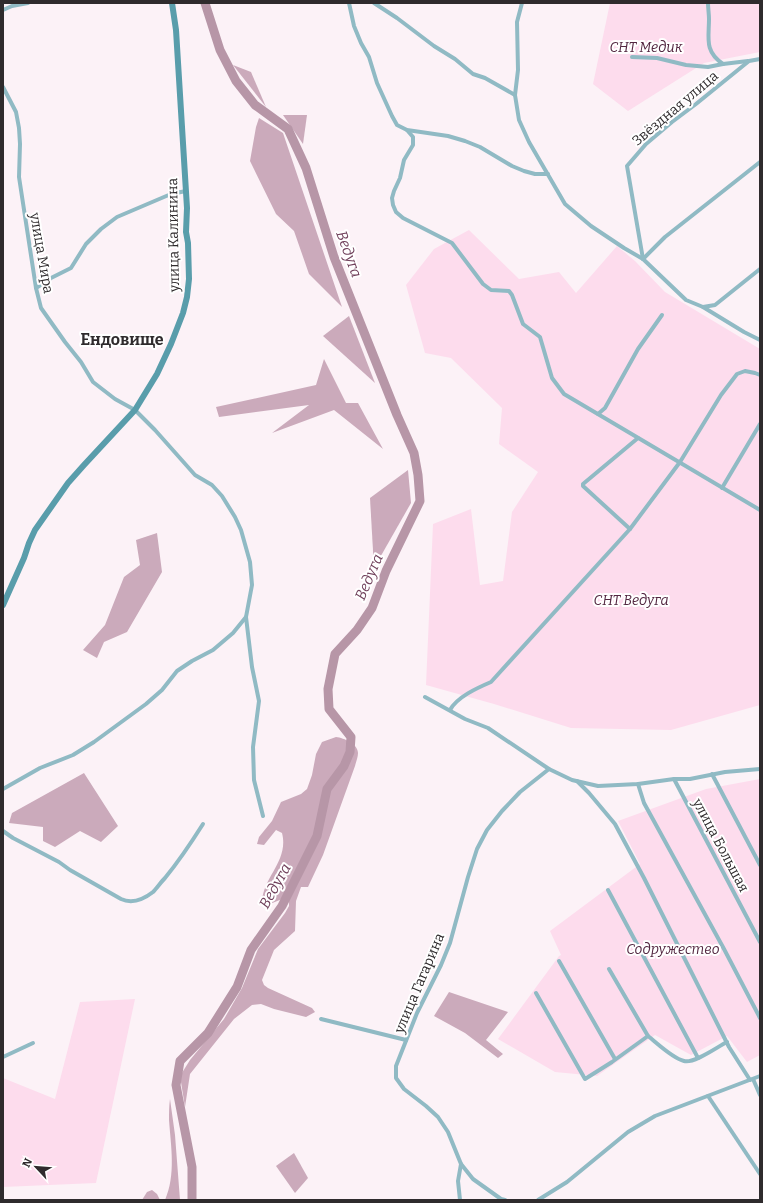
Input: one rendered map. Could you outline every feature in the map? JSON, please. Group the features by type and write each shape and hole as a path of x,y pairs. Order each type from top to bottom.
{"street":[{"path":"3,10 12,6 28,3"},
{"name":"улица Калинина","path":"3,604 24,558 28,543 35,530 76,474 136,410 157,374 183,313 189,279 188,243 186,232 187,208 176,30 172,3"},
{"path":"349,3 354,26 360,43 369,57 377,83 392,116 397,125 406,130 413,138 414,145 404,160 400,178 392,198 396,212 403,218 452,243 484,284 491,290 509,291 523,324 540,337 552,378 564,394 760,510"},
{"path":"374,3 397,18 434,46 455,59 473,74 484,78 515,95"},
{"path":"522,3 517,22 518,70 515,95 519,120 529,142 565,204 591,226 643,259 686,300 703,307 760,340"},
{"path":"703,3 708,4 709,48 716,59 723,64"},
{"path":"632,56 657,58 686,65 708,67 749,61"},
{"name":"Звёздная улица","path":"643,259 626,166 646,144 667,126 749,61 760,59"},
{"name":"улица Мира","path":"3,87 16,112 19,128 19,177 36,288 41,308 81,362 93,382 115,399 136,410 195,475 212,485 222,496 241,530 250,562 252,585 246,617"},
{"path":"406,130 448,136 465,141 480,146 512,166 524,171 535,174 548,174"},
{"path":"643,259 665,237 760,162"},
{"path":"36,288 51,278 71,268 86,244 101,229 117,217 171,194 186,191"},
{"path":"703,307 715,305 760,269"},
{"path":"598,414 605,408 638,349 662,315"},
{"path":"450,710 453,704 473,690 491,682 630,530 680,462 721,395 737,374 745,372 760,375"},
{"path":"722,488 760,424"},
{"path":"630,530 583,486 583,484 638,438"},
{"path":"3,789 40,768 73,755 94,742 146,704 162,690 177,671 213,650 233,633 246,617"},
{"path":"246,617 252,667 259,701 253,747 254,780 263,816"},
{"path":"425,697 465,720 488,728 549,769 576,781 598,786 638,784 674,779 690,779 712,774 760,768"},
{"name":"улица Гагарина","path":"504,1200 473,1179 461,1164 448,1132 438,1117 404,1088 396,1078 396,1066 417,1013 441,965 450,943 477,849 487,830 502,811 520,792 549,769"},
{"path":"712,774 760,865"},
{"name":"улица Большая","path":"674,779 760,942"},
{"path":"576,781 589,793 615,824 727,1042 760,1095"},
{"path":"638,784 644,803 760,1018"},
{"path":"3,831 116,896 124,900 133,901 154,891 180,859 203,824"},
{"path":"608,890 698,1058"},
{"path":"560,961 616,1059"},
{"path":"609,968 648,1036 676,1058 685,1062 693,1061 727,1042"},
{"path":"536,992 585,1079 648,1036"},
{"path":"321,1019 406,1040"},
{"path":"3,1057 33,1043"},
{"path":"538,1200 567,1182 628,1132 655,1116 760,1076"},
{"path":"708,1096 760,1174"},
{"name":"улица Гагарина","path":"460,1200 458,1181 461,1164"}],"green space":[{"name":"СНТ Медик","path":"610,3 760,3 760,52 704,63 628,111 593,84"},
{"name":"СНТ Ведуга","path":"469,230 519,279 559,272 576,293 617,246 635,261 665,292 760,349 760,705 671,730 571,728 426,685 433,524 471,509 480,585 503,581 512,512 538,472 499,444 502,408 451,358 425,353 406,285 434,249"},
{"name":"Содружество","path":"760,779 760,1055 747,1062 727,1036 691,1055 655,1035 597,1076 555,1072 498,1039 561,955 550,931 640,864 618,821 706,789"},
{"path":"135,999 96,1183 3,1187 3,1078 55,1099 80,1002"}],"shaded area":[{"path":"233,65 251,72 266,107"},
{"path":"283,115 307,115 303,144"},
{"path":"259,118 283,133 342,307 309,274 294,231 276,214 250,161"},
{"path":"349,316 375,383 323,336"},
{"path":"324,359 346,403 358,403 383,449 334,410 272,433 309,405 219,417 216,407 316,385"},
{"path":"408,470 411,503 374,568 370,498"},
{"path":"157,533 162,572 127,632 104,642 97,658 83,650 105,625 124,577 140,565 136,540"},
{"path":"336,737 346,740 356,747 358,753 355,766 323,855 308,887 301,887 296,901 295,931 274,950 262,980 264,985 268,988 312,1008 315,1012 306,1017 261,1004 252,1005 234,1019 190,1074 185,1107 180,1076 190,1060 224,1019 242,988 258,949 289,906 289,899 282,899 270,904 262,901 267,884 282,852 283,843 282,833 276,830 264,845 257,844 259,837 272,821 281,802 301,794 307,789 312,775 316,754 322,742"},
{"path":"84,773 118,826 101,842 80,831 55,847 43,841 43,827 9,823 12,813"},
{"path":"449,992 508,1012 486,1040 503,1054 498,1058 465,1033 434,1016"},
{"path":"170,1099 175,1135 180,1200 165,1200 171,1181 172,1171 169,1120"},
{"path":"294,1153 308,1178 295,1193 276,1166"},
{"path":"152,1190 157,1194 160,1200 142,1200 147,1192"}],"waterway":[{"name":"Ведуга","path":"192,1200 192,1167 176,1085 180,1061 208,1033 237,987 251,950 282,906 317,836 327,789 344,766 350,752 351,737 329,709 328,689 335,654 357,630 372,608 386,571 420,501 418,475 414,453 397,415 334,257 306,168 288,129 255,105 236,81 220,50 205,3"}],"district":[{"name":"Ендовище","path":"122,339"}]}
